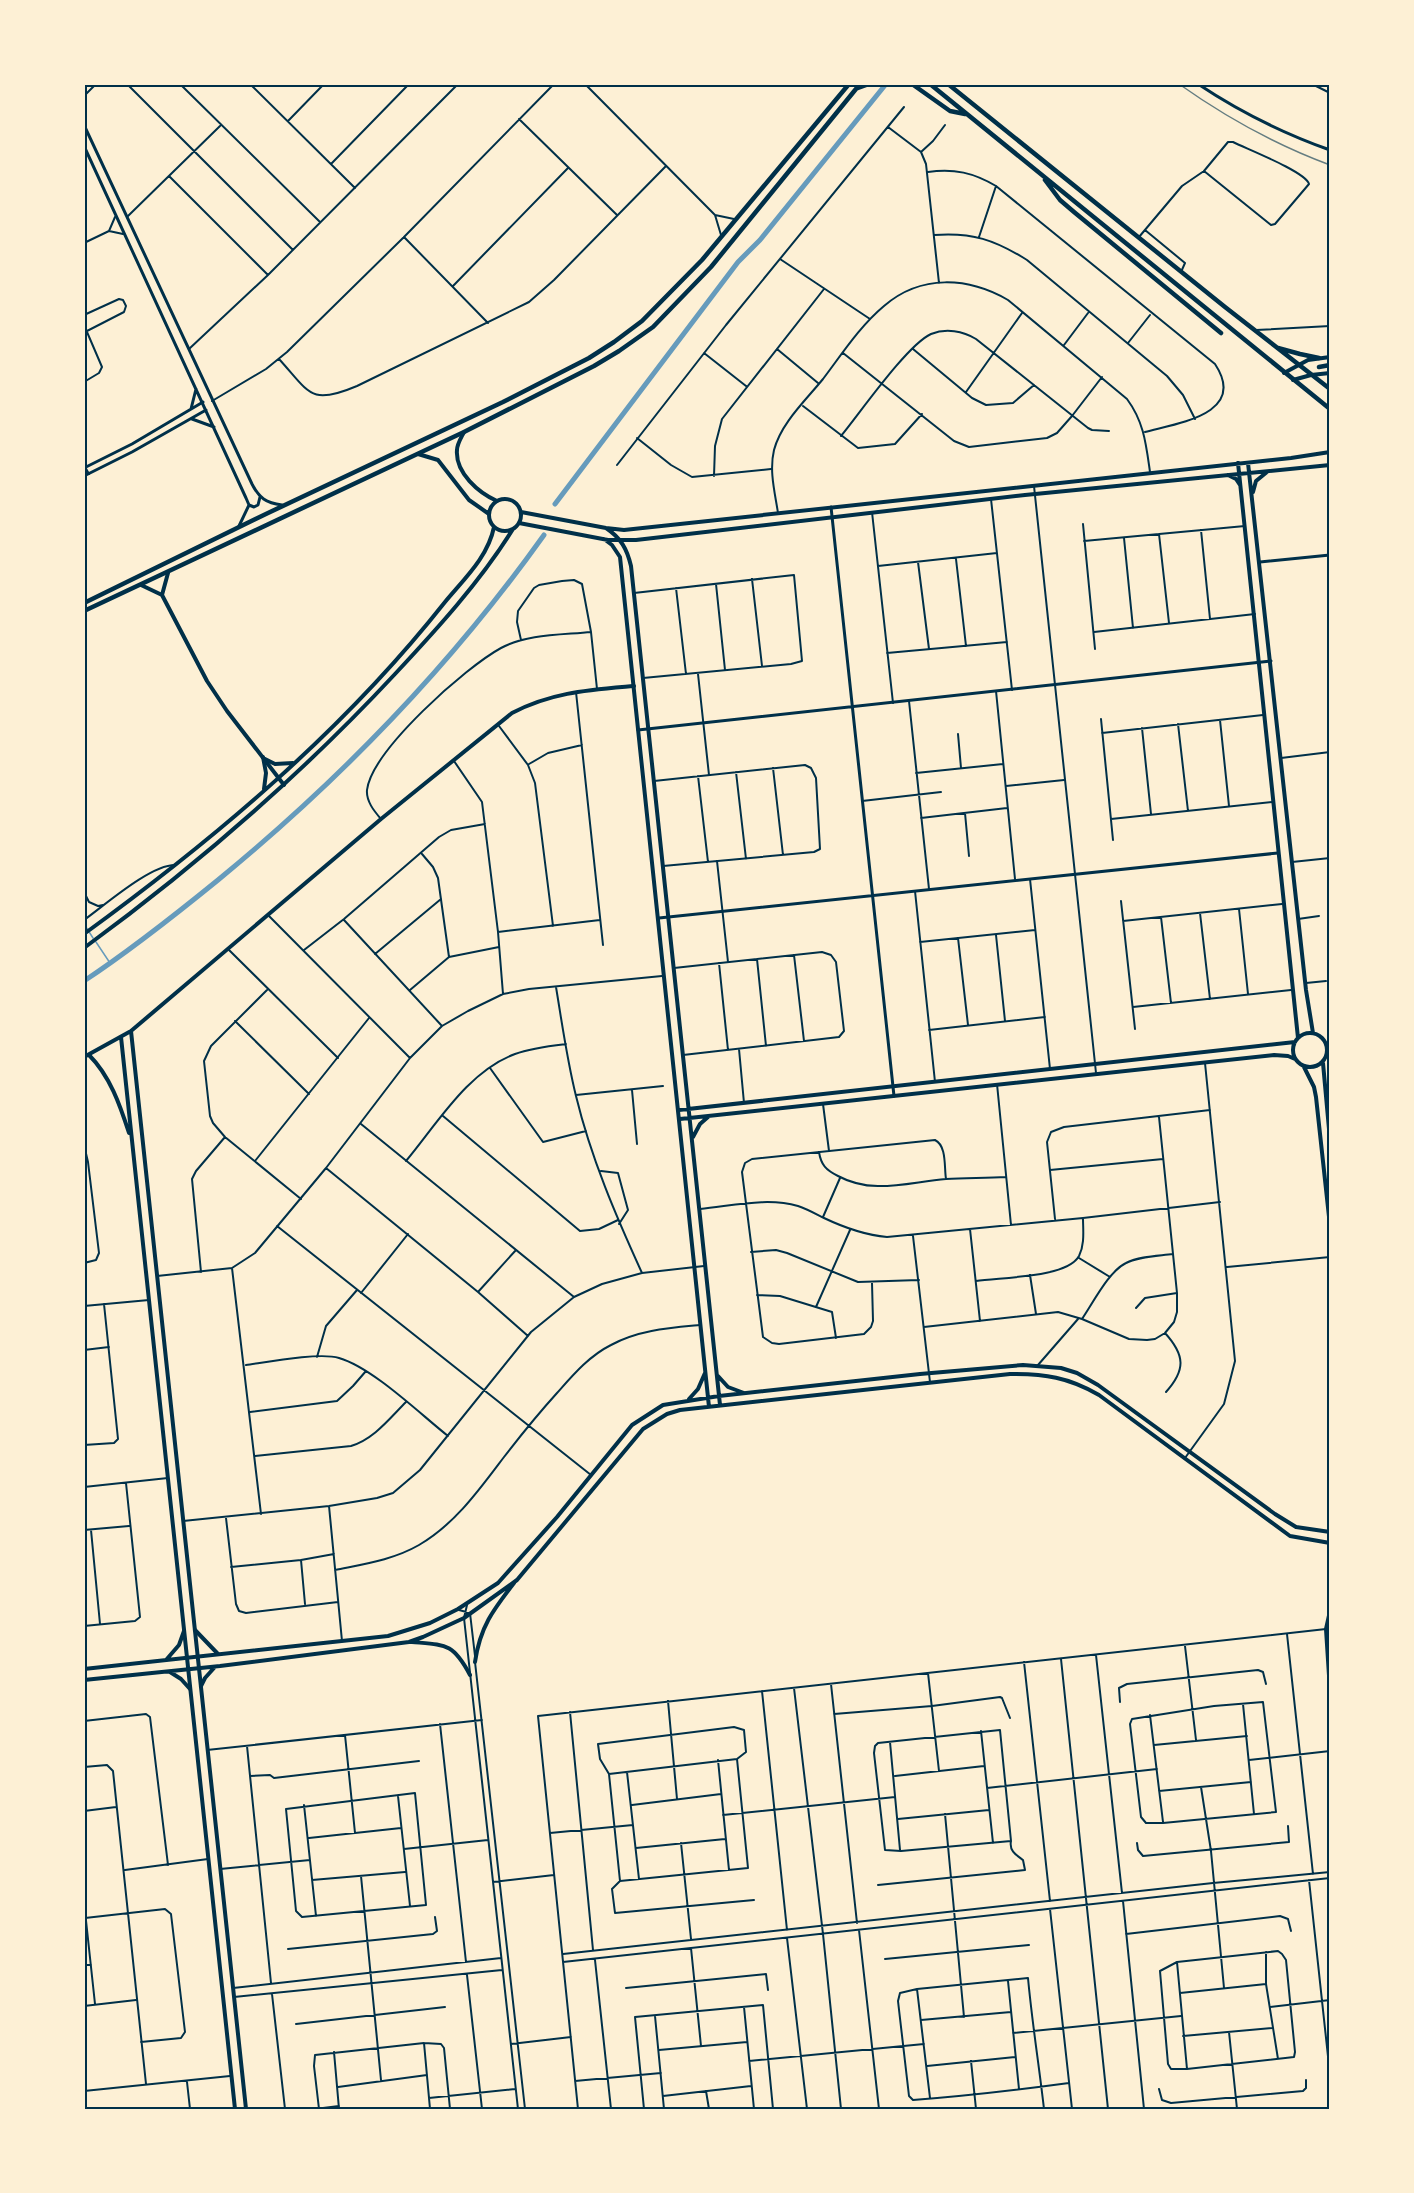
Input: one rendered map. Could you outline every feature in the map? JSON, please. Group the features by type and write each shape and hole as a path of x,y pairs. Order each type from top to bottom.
{"highway":[{"path":"84,603 263,515 503,402 589,358 642,321 674,291 849,84"},
{"path":"84,611 464,432 594,366 641,336 672,309 711,267 860,84"},
{"path":"856,89 869,84"},
{"path":"912,84 950,111 965,114"},
{"path":"930,84 1330,410"},
{"path":"948,84 1253,330 1330,389"},
{"path":"1042,175 1056,195 1074,212 1221,333"},
{"path":"1272,345 1319,358"},
{"path":"589,358 594,366"},
{"path":"1319,367 1330,365"},
{"path":"263,515 268,525"}],"main road":[{"path":"1284,373 1297,364 1330,357"},
{"path":"1293,380 1330,373"},
{"path":"464,432 457,448 461,467 479,490 497,501"},
{"path":"521,512 624,530 1248,463 1330,452"},
{"path":"84,934 178,865 294,763 350,710 434,617 486,551 494,527 489,514 469,500 438,460 418,454"},
{"path":"1238,463 1294,989 1297,1040 1293,1050 1295,1059"},
{"path":"1248,463 1298,919 1311,1029 1314,1033"},
{"path":"519,523 621,541 1035,494 1330,465"},
{"path":"1253,495 1256,481 1269,470"},
{"path":"1228,474 1236,479 1241,487"},
{"path":"84,948 179,875 284,785 350,722 421,646 488,566 519,523 521,512 516,503 510,500 497,501 492,505 489,514"},
{"path":"494,527 503,531 513,529"},
{"path":"606,528 621,541 631,566 720,1406"},
{"path":"604,539 617,552 621,568 709,1407"},
{"path":"621,568 631,566"},
{"path":"162,595 168,573"},
{"path":"141,585 162,595 207,681 284,785"},
{"path":"84,1057 131,1031 381,819 512,713 555,695 634,686"},
{"path":"263,758 275,764 294,763"},
{"path":"263,758 266,773 264,790"},
{"path":"131,1031 246,2109"},
{"path":"679,1110 1095,1065 1297,1040 1308,1033 1330,1039"},
{"path":"121,1037 235,2109"},
{"path":"1304,1066 1314,1067 1323,1062 1328,1055 1327,1046 1322,1037"},
{"path":"89,1055 103,1070 124,1115 132,1141"},
{"path":"680,1119 1096,1073 1288,1056 1304,1066 1314,1087 1328,1189 1330,1226"},
{"path":"1323,1062 1330,1140"},
{"path":"692,1143 696,1130 710,1116"},
{"path":"84,1669 388,1636 430,1623 467,1605 498,1583 643,1416 663,1405 708,1397 929,1373 1038,1365 1062,1368 1077,1373 1098,1385 1296,1527 1330,1532"},
{"path":"687,1400 698,1389 705,1372"},
{"path":"717,1374 728,1387 745,1393"},
{"path":"476,1662 478,1642 488,1618 643,1429 667,1414 709,1407 1010,1374 1064,1378 1081,1384 1099,1395 1290,1536 1330,1544"},
{"path":"160,1402 170,1399"},
{"path":"409,1642 464,1618 468,1612 517,1580"},
{"path":"1330,1611 1326,1629 1330,1690"},
{"path":"195,1630 219,1655"},
{"path":"166,1660 179,1645 184,1631"},
{"path":"84,1680 220,1666 409,1642 441,1644 448,1647 462,1659 470,1675"},
{"path":"201,1686 208,1673 220,1666"},
{"path":"166,1672 176,1675 190,1689"},
{"path":"214,1912 225,1911"}],"street":[{"path":"84,96 96,84"},
{"path":"127,84 293,250"},
{"path":"180,84 220,126 320,222"},
{"path":"250,84 355,188"},
{"path":"288,122 324,84"},
{"path":"331,164 409,84"},
{"path":"189,349 268,275 458,84"},
{"path":"212,401 279,359 404,237 554,84"},
{"path":"585,84 715,215 721,238"},
{"path":"1198,84 1231,106 1271,127 1330,150"},
{"path":"1312,84 1330,93"},
{"path":"617,465 704,353 904,106"},
{"path":"519,119 617,215"},
{"path":"84,125 212,401 260,497 270,503 284,505"},
{"path":"921,153 945,125"},
{"path":"127,217 220,126"},
{"path":"888,127 921,153 928,172 939,283"},
{"path":"1139,237 1182,186 1203,171 1226,144 1233,142 1306,178 1309,184 1275,224 1271,225 1203,171"},
{"path":"84,147 249,505 254,507 258,505 260,497"},
{"path":"87,153 94,147"},
{"path":"279,359 311,393 330,396 357,386 488,323 540,293 666,166"},
{"path":"453,286 568,168"},
{"path":"928,172 972,173 996,186 1151,314 1215,363 1223,380 1221,398 1209,412 1194,419 1145,432"},
{"path":"169,176 268,275"},
{"path":"980,237 996,186"},
{"path":"1330,194 1328,198 1330,221"},
{"path":"715,215 736,220"},
{"path":"110,231 116,216"},
{"path":"1145,230 1185,263 1181,272"},
{"path":"84,243 110,231 125,234"},
{"path":"934,235 957,234 980,237 1010,249 1027,261 1176,385 1194,419"},
{"path":"404,237 488,323"},
{"path":"1165,259 1171,252"},
{"path":"780,259 871,319"},
{"path":"778,513 771,469 774,449 780,436 843,353 886,304 916,288 939,283 960,282 985,289 1008,300 1127,399 1141,420 1145,432 1150,472"},
{"path":"714,476 718,428 729,409 824,289"},
{"path":"84,315 119,299 123,300 126,306 124,312 87,331"},
{"path":"966,392 1022,313"},
{"path":"1064,345 1088,313"},
{"path":"1128,343 1151,314"},
{"path":"84,325 102,367 99,373 84,382"},
{"path":"1253,330 1330,326"},
{"path":"841,436 912,349 930,335 956,331 970,336 995,353 1092,430 1109,431"},
{"path":"777,349 819,384"},
{"path":"912,349 980,403 986,405 1007,405 1018,400 1034,385"},
{"path":"704,353 746,386"},
{"path":"843,353 954,441 969,447 1047,438 1057,433 1102,377"},
{"path":"191,409 196,388"},
{"path":"89,474 84,467 132,444 202,402"},
{"path":"802,405 858,448 895,444 922,414"},
{"path":"84,476 206,410"},
{"path":"191,419 214,427"},
{"path":"638,438 682,473 692,477 771,469"},
{"path":"1034,485 1096,1073"},
{"path":"991,499 1012,690"},
{"path":"238,527 249,505"},
{"path":"831,507 894,1096"},
{"path":"872,512 893,703"},
{"path":"1083,524 1095,649"},
{"path":"1084,541 1245,526"},
{"path":"1201,530 1210,619"},
{"path":"1159,534 1169,623"},
{"path":"1124,538 1133,628"},
{"path":"878,566 997,553"},
{"path":"1260,562 1330,555"},
{"path":"956,558 966,646"},
{"path":"918,562 929,650"},
{"path":"634,593 794,575 802,661 643,678"},
{"path":"752,579 762,667"},
{"path":"521,640 517,622 519,607 537,586 574,580 582,584 591,632 597,689"},
{"path":"716,584 724,670"},
{"path":"676,588 686,674"},
{"path":"1094,632 1255,614"},
{"path":"381,819 371,807 367,792 369,782 394,741 428,705 475,664 502,647 521,640 591,632"},
{"path":"887,653 1007,642"},
{"path":"638,730 1271,661"},
{"path":"698,673 709,775"},
{"path":"996,691 1015,880"},
{"path":"576,692 603,945"},
{"path":"909,701 929,889"},
{"path":"1102,733 1266,715"},
{"path":"1101,719 1113,840"},
{"path":"1220,720 1228,806"},
{"path":"497,724 528,765 539,798 553,926"},
{"path":"1178,724 1188,811"},
{"path":"1142,728 1151,814"},
{"path":"958,734 961,768"},
{"path":"528,765 548,753 582,745"},
{"path":"1281,758 1330,752"},
{"path":"453,760 480,797 498,932 503,994"},
{"path":"916,773 1004,764"},
{"path":"654,781 805,765 812,768 816,778 820,849 814,852 663,866"},
{"path":"773,768 783,855"},
{"path":"736,772 746,858"},
{"path":"698,776 708,862"},
{"path":"1006,786 1064,780"},
{"path":"862,801 941,792"},
{"path":"1111,819 1274,801"},
{"path":"921,818 1007,808"},
{"path":"965,813 969,856"},
{"path":"304,950 422,854 439,837 451,830 485,824"},
{"path":"659,918 1280,853"},
{"path":"422,854 433,867 438,878 449,957"},
{"path":"1292,862 1330,858"},
{"path":"717,861 728,962"},
{"path":"84,919 155,870 168,865 178,865"},
{"path":"1030,879 1050,1069"},
{"path":"915,891 935,1082"},
{"path":"84,892 86,898 84,919"},
{"path":"86,898 94,905 106,904"},
{"path":"375,954 441,899"},
{"path":"1121,901 1135,1029"},
{"path":"1123,921 1285,904"},
{"path":"1239,909 1248,994"},
{"path":"1200,913 1210,999"},
{"path":"268,915 410,1058"},
{"path":"1298,919 1320,916"},
{"path":"1161,917 1171,1003"},
{"path":"344,919 442,1026"},
{"path":"498,932 601,920"},
{"path":"920,942 1035,930"},
{"path":"996,934 1005,1022"},
{"path":"958,938 968,1026"},
{"path":"410,990 449,957 499,947"},
{"path":"228,949 338,1058"},
{"path":"674,968 822,952 831,956 836,962 843,1034 839,1037 683,1055"},
{"path":"794,955 804,1041"},
{"path":"757,959 766,1046"},
{"path":"719,963 728,1050"},
{"path":"157,1276 232,1268 255,1253 361,1124 410,1058 442,1026 503,994 529,989 665,975"},
{"path":"1306,983 1326,981"},
{"path":"556,987 576,1095 586,1131 619,1222 642,1273"},
{"path":"1133,1006 1294,989"},
{"path":"267,990 211,1046 204,1061 210,1116 225,1137 301,1199"},
{"path":"929,1030 1045,1017"},
{"path":"255,1161 369,1018"},
{"path":"235,1021 309,1094"},
{"path":"406,1161 468,1084 489,1068 517,1053 566,1044"},
{"path":"739,1049 744,1103"},
{"path":"1185,1458 1224,1404 1233,1377 1235,1361 1204,1063"},
{"path":"489,1068 543,1142 586,1131"},
{"path":"997,1084 1011,1225"},
{"path":"576,1095 663,1086"},
{"path":"632,1090 637,1144"},
{"path":"823,1104 829,1151"},
{"path":"1055,1220 1047,1142 1051,1132 1064,1127 1210,1110"},
{"path":"443,1116 580,1231 619,1222 628,1210 618,1173 599,1171"},
{"path":"924,1327 1058,1312 1138,1341 1155,1339 1165,1333 1174,1322 1177,1312 1177,1293 1159,1117"},
{"path":"361,1124 574,1297"},
{"path":"201,1272 192,1179 225,1137"},
{"path":"872,1283 873,1321 864,1334 778,1344 768,1341 761,1331 751,1252 742,1172 747,1161 935,1140 939,1141 943,1149 946,1179"},
{"path":"84,1145 99,1253 96,1260 84,1263"},
{"path":"819,1152 824,1167 840,1178 870,1187 946,1179 1006,1177"},
{"path":"1050,1170 1163,1159"},
{"path":"326,1168 478,1292 528,1336"},
{"path":"823,1217 840,1178"},
{"path":"699,1209 783,1203 799,1207 850,1230 878,1236 914,1236 1220,1202"},
{"path":"976,1281 1067,1268 1078,1257 1083,1239 1083,1218"},
{"path":"277,1226 591,1475"},
{"path":"970,1229 981,1321"},
{"path":"816,1308 850,1230"},
{"path":"361,1293 408,1234"},
{"path":"914,1236 930,1383"},
{"path":"478,1292 516,1250"},
{"path":"751,1252 776,1250 858,1282 919,1280"},
{"path":"1082,1319 1110,1277 1127,1262 1174,1254"},
{"path":"1078,1257 1110,1277"},
{"path":"1227,1267 1330,1257"},
{"path":"183,1521 329,1506 393,1493 420,1470 528,1336 574,1297 602,1284 642,1273 705,1266"},
{"path":"232,1268 261,1514"},
{"path":"1030,1275 1036,1314"},
{"path":"317,1357 326,1326 357,1290"},
{"path":"1136,1308 1145,1298 1177,1293"},
{"path":"757,1295 780,1296 832,1312 836,1338"},
{"path":"84,1306 149,1300"},
{"path":"84,1445 114,1443 118,1439 104,1304"},
{"path":"1038,1365 1077,1318"},
{"path":"335,1570 393,1557 410,1550 441,1531 467,1505 528,1426 576,1372 611,1345 645,1332 700,1325"},
{"path":"1165,1333 1177,1349 1181,1366 1179,1375 1166,1392"},
{"path":"84,1350 109,1347"},
{"path":"245,1365 317,1357 338,1358 366,1370 448,1436"},
{"path":"250,1412 337,1401 366,1370"},
{"path":"255,1456 362,1443 406,1402"},
{"path":"84,1487 168,1478"},
{"path":"84,1626 135,1621 140,1617 126,1483"},
{"path":"329,1506 342,1641"},
{"path":"226,1517 236,1608 242,1613 338,1602"},
{"path":"84,1530 130,1526"},
{"path":"91,1530 100,1624"},
{"path":"231,1567 301,1560 334,1554"},
{"path":"301,1560 305,1605"},
{"path":"467,1605 476,1662 525,2109"},
{"path":"458,1609 468,1612"},
{"path":"464,1618 518,2109"},
{"path":"578,2109 538,1716 1326,1629"},
{"path":"1287,1634 1312,1874"},
{"path":"1185,1646 1196,1740"},
{"path":"1096,1655 1122,1893"},
{"path":"1061,1659 1108,2109"},
{"path":"1024,1662 1050,1901"},
{"path":"1120,1702 1118,1691 1122,1685 1258,1670 1263,1672 1266,1684"},
{"path":"928,1673 939,1771"},
{"path":"831,1683 857,1923"},
{"path":"794,1688 841,2109"},
{"path":"762,1691 787,1930"},
{"path":"834,1714 932,1706 1000,1697 1010,1718"},
{"path":"668,1701 677,1799"},
{"path":"1263,1702 1276,1812 1163,1823 1146,1823 1141,1817 1130,1724 1132,1719 1192,1709 1263,1702"},
{"path":"1243,1704 1254,1814"},
{"path":"570,1712 593,1950"},
{"path":"84,1721 146,1714 150,1717 168,1865"},
{"path":"1150,1715 1163,1823"},
{"path":"207,1750 482,1720"},
{"path":"440,1724 466,1962"},
{"path":"609,1774 737,1759 746,1752 744,1730 734,1727 598,1744 600,1759 609,1774 620,1881"},
{"path":"878,1885 1025,1870 1023,1860 1011,1849 1011,1841 1006,1785 1000,1730 878,1743 874,1753 885,1850 901,1851 1011,1841"},
{"path":"981,1731 993,1843"},
{"path":"345,1735 355,1833"},
{"path":"1154,1745 1246,1736"},
{"path":"890,1742 901,1851"},
{"path":"247,1746 271,1983"},
{"path":"1249,1760 1330,1751"},
{"path":"737,1759 748,1868 620,1881 612,1889 615,1913 754,1900"},
{"path":"718,1760 729,1870"},
{"path":"250,1776 270,1775 274,1778 419,1761"},
{"path":"84,1767 107,1765 113,1771 146,2084"},
{"path":"894,1776 984,1766"},
{"path":"987,1788 1157,1769"},
{"path":"627,1772 639,1879"},
{"path":"1160,1791 1251,1782"},
{"path":"1201,1787 1211,1851 1224,1988"},
{"path":"415,1793 426,1905 302,1917 296,1911 286,1809 351,1800 415,1793"},
{"path":"631,1805 721,1794"},
{"path":"398,1796 410,1906"},
{"path":"723,1815 896,1797"},
{"path":"304,1805 316,1916"},
{"path":"84,1811 116,1807"},
{"path":"897,1819 989,1810"},
{"path":"945,1814 964,2017"},
{"path":"550,1833 633,1825"},
{"path":"1137,1843 1139,1853 1143,1856 1211,1851 1289,1842 1288,1826"},
{"path":"308,1838 401,1828"},
{"path":"636,1848 725,1839"},
{"path":"404,1850 488,1840"},
{"path":"681,1843 691,1940"},
{"path":"124,1870 208,1859"},
{"path":"220,1869 310,1860"},
{"path":"312,1880 406,1872"},
{"path":"562,1954 1330,1872"},
{"path":"493,1882 554,1875"},
{"path":"361,1876 381,2080"},
{"path":"563,1962 1330,1878"},
{"path":"1309,1880 1330,2075"},
{"path":"1123,1901 1144,2109"},
{"path":"84,1902 95,2004"},
{"path":"86,1918 165,1909 171,1914 184,2032 181,2038 141,2042"},
{"path":"1050,1909 1072,2109"},
{"path":"288,1949 433,1934 437,1931 435,1917"},
{"path":"1126,1934 1280,1917 1288,1919 1291,1931"},
{"path":"858,1930 879,2109"},
{"path":"787,1938 807,2109"},
{"path":"885,1959 1029,1945"},
{"path":"692,1948 701,2046"},
{"path":"1278,1951 1284,1957 1294,2057 1278,2061 1174,2070 1168,2064 1159,1975 1162,1969 1177,1962 1266,1952 1278,1951"},
{"path":"1266,1952 1266,1984 1278,2061"},
{"path":"233,1988 501,1958"},
{"path":"595,1959 612,2109"},
{"path":"1177,1962 1187,2069"},
{"path":"84,1965 90,1965"},
{"path":"234,1997 502,1970"},
{"path":"467,1973 482,2109"},
{"path":"626,1988 766,1974 768,1990"},
{"path":"1044,2109 1041,2086 1033,2032 1028,1978 917,1989 900,1993 898,2001 909,2096 913,2100 974,2094 1041,2086 1069,2083"},
{"path":"1008,1981 1019,2089"},
{"path":"1180,1993 1266,1984"},
{"path":"917,1989 930,2098"},
{"path":"272,1994 285,2109"},
{"path":"84,2006 136,2000"},
{"path":"1270,2007 1330,2000"},
{"path":"645,2109 635,2017 763,2005 773,2109"},
{"path":"296,2024 445,2007"},
{"path":"744,2007 754,2109"},
{"path":"921,2020 1011,2012"},
{"path":"655,2016 664,2109"},
{"path":"1013,2033 1181,2016"},
{"path":"1183,2036 1272,2028"},
{"path":"1229,2032 1237,2109"},
{"path":"510,2044 571,2037"},
{"path":"659,2050 747,2042"},
{"path":"424,2043 430,2109"},
{"path":"319,2109 314,2066 315,2055 424,2043 441,2044 444,2048 450,2109"},
{"path":"749,2061 924,2044"},
{"path":"315,2109 339,2107 334,2052"},
{"path":"927,2066 1015,2057"},
{"path":"971,2061 976,2109"},
{"path":"575,2080 661,2073"},
{"path":"338,2087 427,2075"},
{"path":"84,2091 232,2076"},
{"path":"1159,2089 1162,2100 1171,2103 1303,2091 1306,2088 1306,2080"},
{"path":"187,2081 190,2109"},
{"path":"663,2096 752,2086"},
{"path":"429,2098 515,2088"},
{"path":"706,2091 709,2109"}],"waterway":[{"path":"555,504 738,262 760,240 886,84"},
{"path":"84,981 119,957 218,880 308,802 393,718 433,674 509,583 544,535"},
{"path":"84,924 93,938"},
{"path":"96,942 110,963"}],"railway":[{"path":"1179,84 1252,130 1330,165"}]}
